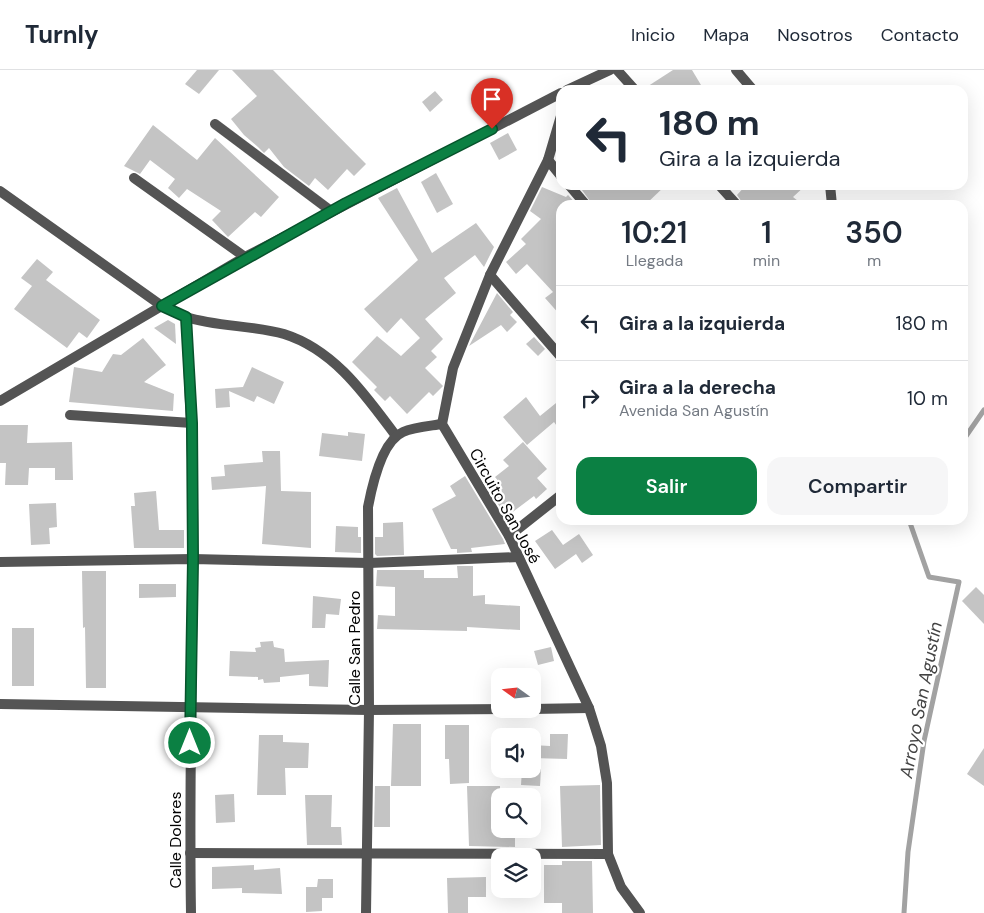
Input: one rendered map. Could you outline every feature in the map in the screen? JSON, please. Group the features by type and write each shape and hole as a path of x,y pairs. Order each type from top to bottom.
{"street":[{"path":"578,85 610,70"},
{"path":"617,70 630,85"},
{"path":"736,70 749,85"},
{"path":"0,401 70,362 245,257 556,96"},
{"path":"215,124 331,211"},
{"path":"0,191 162,306 186,317 284,334 306,343 326,356 356,384 396,436 404,431 442,424 453,368 490,275 548,160 556,133"},
{"path":"548,160 556,170"},
{"path":"134,178 245,257"},
{"path":"573,190 582,200"},
{"path":"724,190 732,200"},
{"path":"490,275 556,351"},
{"name":"Calle Dolores","path":"186,317 192,423 191,913"},
{"path":"70,415 192,423"},
{"name":"Circuito San José","path":"442,424 509,536 589,708 601,746 607,783 608,854 621,887 640,913"},
{"name":"Calle San Pedro","path":"366,913 369,710 368,507 372,484 387,449 396,436"},
{"path":"509,536 556,499"},
{"path":"0,562 193,560 369,562 519,557"},
{"path":"0,704 369,710 491,709"},
{"path":"541,709 589,708"},
{"path":"190,853 608,854"}],"building":[{"path":"197,70 219,70 199,94 185,84"},
{"path":"232,70 273,70 366,164 354,176 347,169 328,190 315,178 309,186 284,167 269,148 264,153 244,135 231,119 257,96"},
{"path":"673,70 692,70 701,85 650,85"},
{"path":"435,91 443,100 430,112 422,102"},
{"path":"153,125 197,160 215,138 279,197 261,217 255,212 228,237 212,220 221,211 187,189 179,198 168,188 175,179 150,160 140,174 124,166"},
{"path":"508,133 517,150 499,160 490,143"},
{"path":"436,173 453,204 437,213 421,182"},
{"path":"542,187 566,197 568,195 572,200 556,200 556,310 545,298 553,292 527,264 516,274 506,262 526,244 521,239 541,219 530,211"},
{"path":"397,188 432,253 476,223 494,247 484,267 475,255 444,278 456,293 425,319 443,339 431,351 437,357 425,368 443,386 433,396 429,392 407,414 390,396 385,401 374,390 377,387 352,362 377,336 401,356 420,338 401,318 387,333 364,309 418,260 378,198"},
{"path":"582,190 661,190 650,200 589,200"},
{"path":"742,190 801,190 793,197 797,200 740,200 737,195"},
{"path":"37,259 53,272 46,280 100,320 87,338 79,332 67,348 14,309 32,286 21,278"},
{"path":"497,293 513,312 510,315 517,322 507,332 501,325 469,346"},
{"path":"168,320 175,324 176,344 154,328"},
{"path":"534,337 545,349 538,356 526,344"},
{"path":"143,338 166,365 144,382 174,394 173,411 69,402 74,367 102,372 113,354 121,355"},
{"path":"252,367 284,382 274,404 257,396 254,402 229,391 230,407 216,408 215,389 243,387"},
{"path":"526,397 540,416 556,403 556,425 554,422 527,445 503,417"},
{"path":"0,425 28,425 27,443 72,442 73,480 55,480 55,468 29,468 28,485 5,485 6,463 0,463"},
{"path":"348,432 365,434 362,461 319,456 322,433 348,436"},
{"path":"523,442 547,469 537,478 547,489 536,499 534,496 506,517 490,491 500,483 495,477 509,466 503,460"},
{"path":"262,451 280,451 281,491 311,492 311,548 262,544 266,486 212,490 211,477 225,476 224,465 263,462"},
{"path":"465,476 505,544 471,548 472,552 457,553 457,549 451,549 432,509 456,496 450,486"},
{"path":"156,491 159,530 184,530 184,548 134,548 131,506 135,506 134,493"},
{"path":"56,503 57,527 49,528 50,544 31,545 29,504"},
{"path":"403,522 404,555 377,556 375,554 375,537 383,537 383,523"},
{"path":"336,526 358,527 358,537 361,537 361,553 335,552"},
{"path":"552,530 563,545 579,534 593,555 582,563 576,554 555,569 535,541"},
{"path":"457,566 473,566 473,596 485,595 485,604 520,606 520,630 467,627 467,631 377,629 378,615 395,616 395,587 376,586 377,570 424,570 424,578 458,578"},
{"path":"82,571 106,571 106,688 86,688"},
{"path":"139,584 176,584 176,597 139,598"},
{"path":"976,587 984,595 984,624 962,601"},
{"path":"313,596 341,599 339,615 326,614 325,628 312,628"},
{"path":"12,628 34,628 34,686 12,686"},
{"path":"273,641 274,647 284,649 285,662 329,660 328,687 309,686 309,674 280,677 280,682 264,683 263,679 258,680 258,677 229,676 230,651 256,652 255,648 261,647 260,642"},
{"path":"551,647 554,661 538,665 534,651"},
{"path":"393,724 421,724 421,786 391,786"},
{"path":"445,725 469,725 469,783 450,784 449,759 445,759"},
{"path":"550,734 568,734 567,759 541,758 541,746 550,746"},
{"path":"259,735 283,735 283,742 309,743 308,768 285,768 286,795 257,795"},
{"path":"984,748 984,786 967,774"},
{"path":"521,778 540,778 540,786 521,785"},
{"path":"600,785 601,845 562,847 560,786"},
{"path":"375,786 390,786 390,827 374,827"},
{"path":"467,786 500,786 500,788 491,788 491,838 515,838 515,847 469,846"},
{"path":"234,794 235,822 216,823 215,795"},
{"path":"305,795 332,795 331,827 341,827 342,845 307,845"},
{"path":"562,861 592,861 593,913 562,913 562,903 544,903 544,865 562,865"},
{"path":"254,865 254,870 280,868 282,894 242,893 242,888 212,889 212,867"},
{"path":"486,877 486,897 468,897 468,913 448,913 447,878"},
{"path":"318,879 333,879 333,898 322,898 322,911 306,912 306,887 317,887"}],"waterway":[{"name":"Arroyo San Agustín","path":"968,433 984,410"},
{"name":"Arroyo San Agustín","path":"904,913 908,852 924,741 959,582 929,577 911,525"}],"route":[{"path":"190,743 193,560 192,423 186,317 162,306 245,257 492,129"}]}
